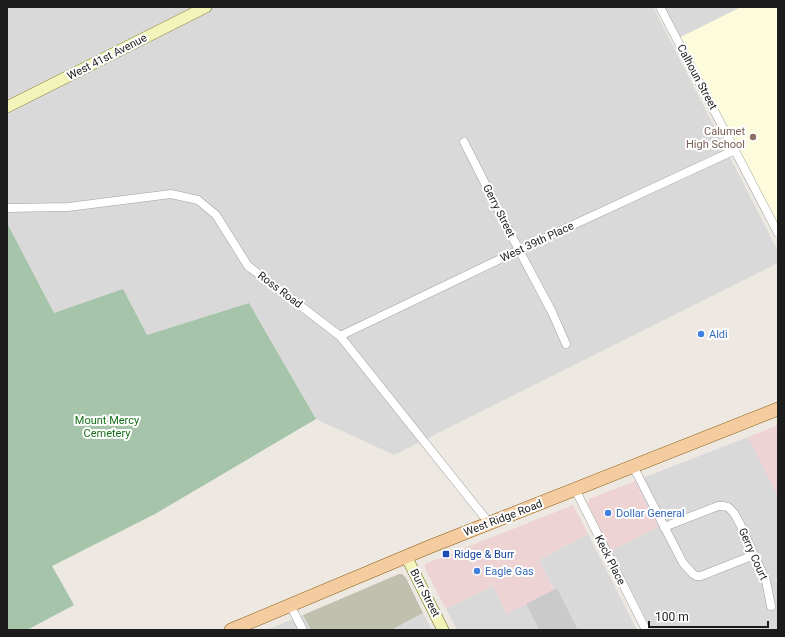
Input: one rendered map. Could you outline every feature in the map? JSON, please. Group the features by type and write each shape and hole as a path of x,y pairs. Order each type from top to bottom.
{"main road":[{"name":"West Ridge Road","path":"230,630 406,556 778,409"}],"street":[{"name":"West 41st Avenue","path":"7,107 206,7"},
{"name":"Calhoun Street","path":"660,7 778,233"},
{"name":"Gerry Street","path":"464,142 552,312 566,344"},
{"name":"West 39th Place","path":"340,336 519,250 735,150"},
{"name":"Ross Road","path":"7,208 68,207 171,194 198,200 216,215 248,266 340,336 489,523"},
{"path":"633,466 683,563 691,573 696,576 702,576 754,555"},
{"name":"Keck Place","path":"575,489 646,630"},
{"name":"Gerry Court","path":"664,527 718,506 726,506 737,518 766,581 771,606"},
{"name":"Burr Street","path":"406,556 443,630"},
{"path":"290,605 303,630"}],"shaded area":[{"path":"7,7 653,7 778,251 778,263 394,455 316,419 249,303 147,335 123,290 54,313 7,223"},
{"path":"661,7 741,7 677,39"},
{"name":"Calumet High School","path":"741,7 778,7 778,234 677,39"},
{"path":"778,425 778,496 748,437"},
{"path":"748,437 778,496 778,578 775,580 778,585 778,630 652,630 611,551 658,527 635,481"},
{"path":"635,481 658,527 611,551 588,504 589,499"},
{"path":"573,505 588,534 539,560 554,590 507,614 493,586 446,609 425,569 425,564"},
{"path":"588,534 637,630 578,630 557,588 554,590 539,560"},
{"path":"402,574 406,578 423,613 391,630 311,630 303,615"},
{"path":"493,586 507,613 526,604 539,630 457,630 446,609"},
{"path":"557,588 578,630 539,630 526,604"},
{"path":"423,613 432,630 391,630"},
{"path":"303,615 311,630 266,630"}],"green space":[{"name":"Mount Mercy Cemetery","path":"7,223 54,313 123,289 147,335 249,303 316,419 155,514 52,566 74,605 27,630 7,630"}],"place":[{"name":"Calumet High School","path":"753,137"},
{"name":"Aldi","path":"701,334"},
{"name":"Dollar General","path":"608,513"},
{"name":"Ridge & Burr","path":"446,554"},
{"name":"Eagle Gas","path":"477,571"}]}
